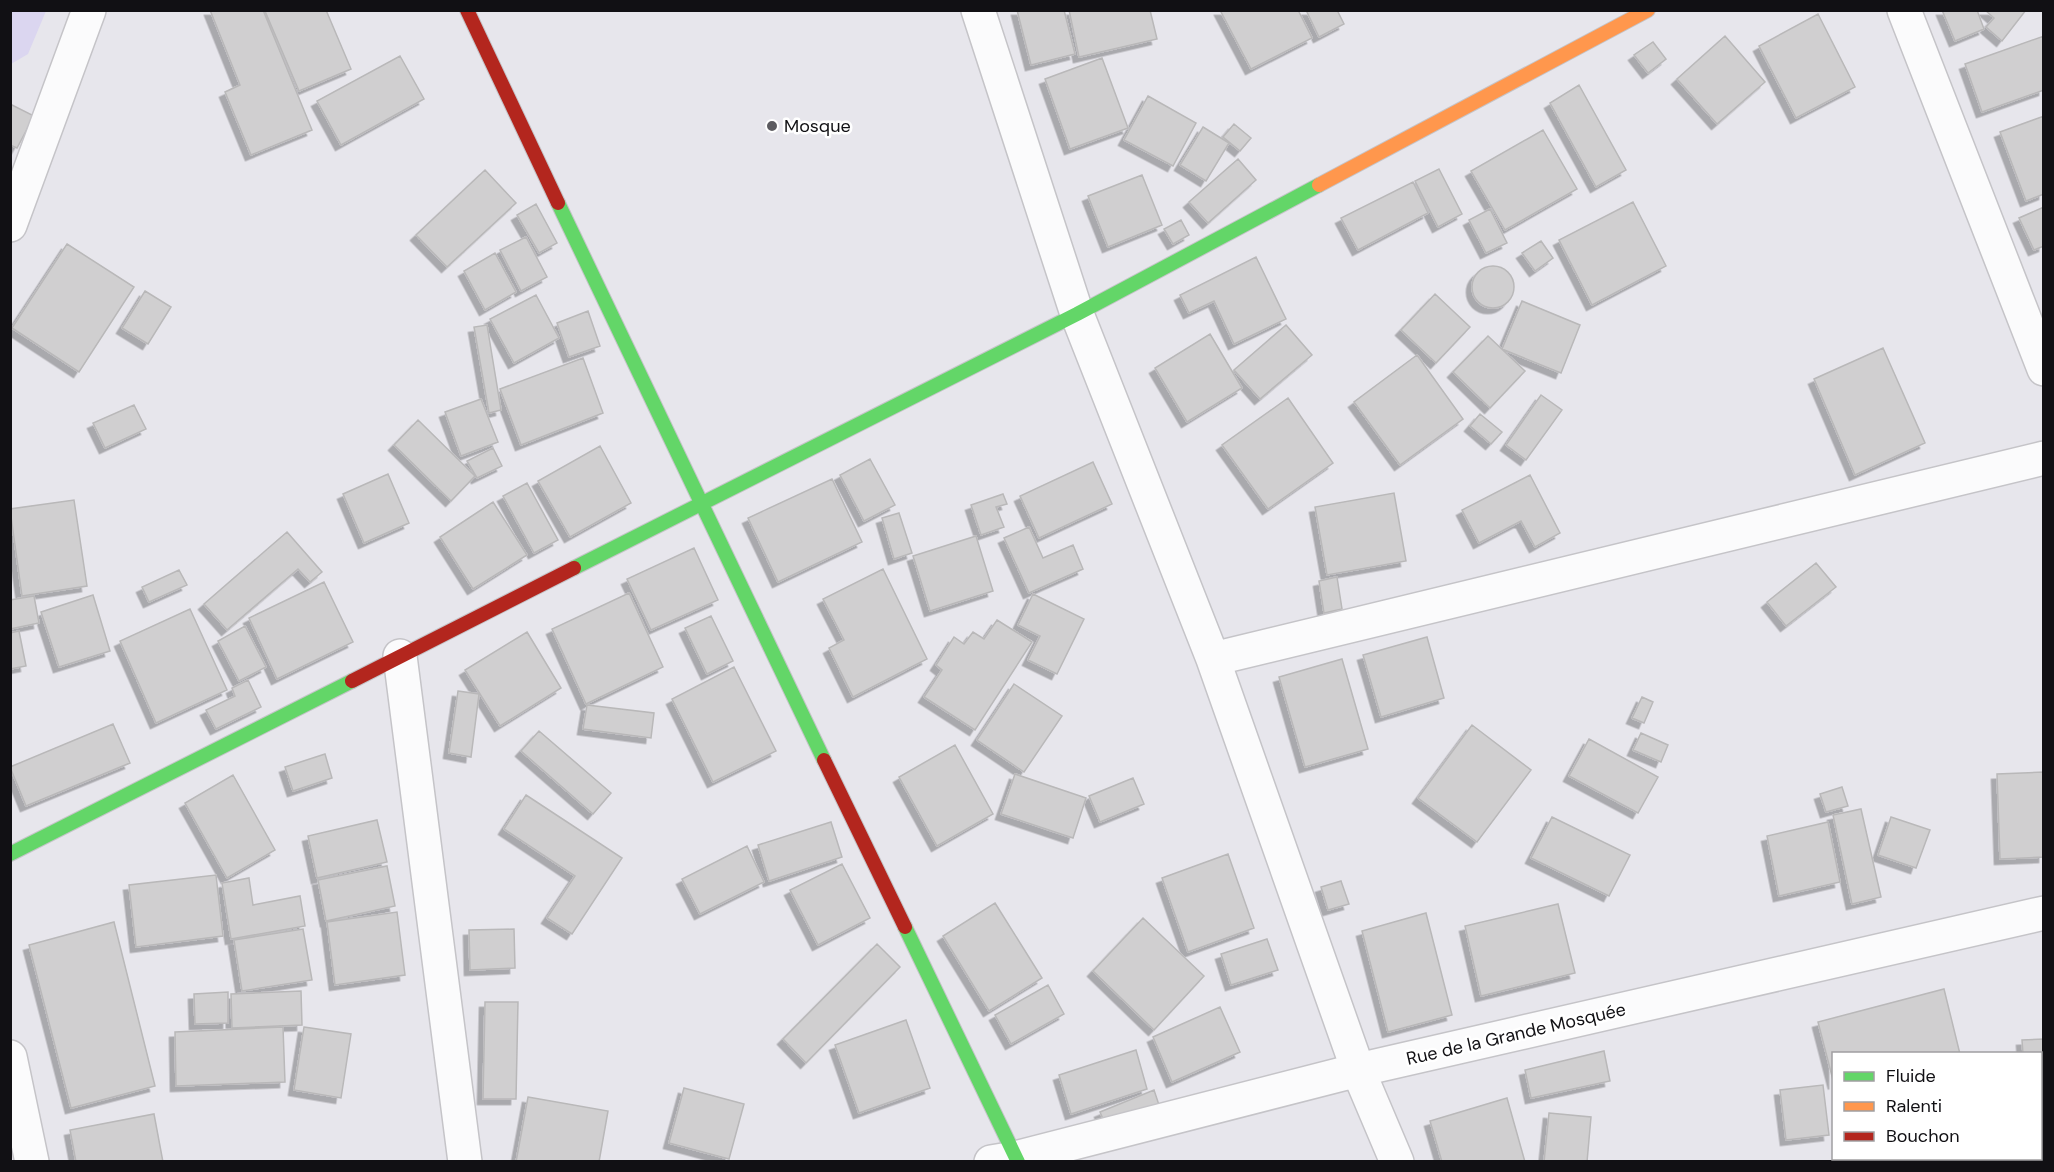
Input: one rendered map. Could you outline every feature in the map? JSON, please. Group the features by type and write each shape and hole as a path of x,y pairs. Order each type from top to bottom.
{"street":[{"path":"10,225 89,10"},
{"path":"467,10 1008,1160"},
{"path":"978,10 1077,314 1213,658 1358,1070 1397,1161"},
{"path":"10,854 1077,314 1648,10"},
{"path":"1904,10 2043,369"},
{"path":"1213,658 2043,458"},
{"path":"400,656 465,1161"},
{"name":"Rue de la Grande Mosquée","path":"1008,1160 1358,1070 2043,913"},
{"path":"10,1057 32,1161"}],"shaded area":[{"path":"11,10 46,11 28,54 11,64"}],"building":[{"path":"210,10 263,10 312,130 251,155 225,92 240,85"},
{"path":"326,10 351,69 299,91 265,11"},
{"path":"1017,10 1064,10 1075,54 1031,65"},
{"path":"1069,10 1150,10 1157,39 1079,57"},
{"path":"1220,10 1298,10 1312,38 1251,69"},
{"path":"1306,10 1337,10 1344,24 1319,37"},
{"path":"1942,10 1977,10 1984,29 1955,41"},
{"path":"1985,10 2026,10 2002,41 1986,27 1994,18"},
{"path":"1818,14 1855,87 1796,118 1759,46"},
{"path":"1725,36 1765,82 1717,124 1677,79"},
{"path":"2044,36 2044,90 1982,112 1965,64"},
{"path":"1653,42 1666,59 1648,73 1634,55"},
{"path":"400,56 424,99 341,145 317,101"},
{"path":"1102,58 1128,128 1070,149 1045,79"},
{"path":"1579,85 1626,170 1596,187 1550,103"},
{"path":"1148,96 1196,123 1173,166 1124,140"},
{"path":"10,104 34,116 17,148 10,145"},
{"path":"2044,116 2044,194 2026,201 2000,132"},
{"path":"1234,124 1251,138 1240,151 1223,137"},
{"path":"1203,127 1229,143 1206,181 1180,165"},
{"path":"1543,130 1577,189 1505,230 1471,171"},
{"path":"1238,159 1256,180 1208,223 1189,202"},
{"path":"1439,169 1462,214 1438,227 1415,181"},
{"path":"485,170 516,203 447,267 416,235"},
{"path":"1142,175 1162,225 1108,247 1088,196"},
{"path":"1413,182 1428,213 1358,250 1341,218"},
{"path":"1633,202 1666,266 1592,305 1559,240"},
{"path":"536,204 557,243 539,253 517,215"},
{"path":"2044,207 2044,246 2034,250 2019,218"},
{"path":"1490,209 1507,243 1486,253 1469,220"},
{"path":"1181,220 1189,235 1173,244 1164,229"},
{"path":"526,237 547,277 521,291 500,250"},
{"path":"1541,241 1553,258 1535,271 1522,253"},
{"path":"67,244 134,287 79,372 12,328"},
{"path":"495,253 516,292 485,310 464,271"},
{"path":"1256,257 1286,319 1234,344 1214,301 1189,313 1180,295"},
{"path":"1493,266 1508,272 1514,287 1508,302 1493,308 1478,302 1472,287 1478,272"},
{"path":"145,291 171,307 148,344 122,328"},
{"path":"1435,294 1470,327 1436,363 1401,330"},
{"path":"536,295 559,338 514,363 490,319"},
{"path":"1522,301 1580,325 1561,373 1502,349"},
{"path":"588,311 600,346 569,357 557,323"},
{"path":"487,325 501,410 489,413 474,327"},
{"path":"1286,325 1312,355 1260,399 1234,370"},
{"path":"1210,334 1242,388 1187,422 1155,368"},
{"path":"1488,336 1525,371 1490,408 1453,372"},
{"path":"1883,348 1925,443 1855,475 1814,379"},
{"path":"1417,355 1463,419 1400,465 1354,402"},
{"path":"583,358 603,413 521,445 500,389"},
{"path":"1541,395 1562,410 1526,460 1506,445"},
{"path":"1288,398 1333,463 1268,509 1222,445"},
{"path":"481,399 498,442 461,456 445,412"},
{"path":"134,405 146,429 105,448 93,423"},
{"path":"1480,414 1502,432 1491,444 1470,426"},
{"path":"418,420 475,476 451,501 394,445"},
{"path":"600,446 631,503 570,537 538,481"},
{"path":"493,448 502,466 477,478 467,461"},
{"path":"870,459 895,505 864,521 840,475"},
{"path":"1093,462 1112,504 1039,538 1020,496"},
{"path":"388,474 409,523 364,543 343,494"},
{"path":"1530,475 1560,533 1535,547 1521,521 1479,543 1462,510"},
{"path":"832,479 862,542 778,582 748,518"},
{"path":"527,483 558,540 534,553 503,496"},
{"path":"1394,493 1406,561 1327,575 1315,507"},
{"path":"1003,494 1007,504 996,507 1004,527 981,535 971,505"},
{"path":"74,500 87,586 22,596 10,509"},
{"path":"493,502 527,555 473,589 440,537"},
{"path":"899,513 912,553 894,559 882,518"},
{"path":"1029,527 1043,558 1073,545 1083,569 1029,593 1004,538"},
{"path":"287,532 322,572 310,582 298,569 227,630 204,604"},
{"path":"976,536 993,591 930,611 913,556"},
{"path":"694,548 718,600 651,630 627,579"},
{"path":"1816,563 1836,587 1786,626 1767,602"},
{"path":"883,569 927,659 853,697 829,648 844,640 823,599"},
{"path":"179,570 187,585 149,602 142,587"},
{"path":"1337,577 1342,609 1324,613 1319,581"},
{"path":"324,582 353,642 277,679 249,618"},
{"path":"629,593 663,667 586,704 552,629"},
{"path":"1033,594 1084,619 1057,674 1028,660 1040,636 1018,625"},
{"path":"93,595 110,651 59,667 41,612"},
{"path":"34,596 39,623 10,629 10,600"},
{"path":"190,609 227,690 156,723 120,641"},
{"path":"711,616 733,661 707,674 685,628"},
{"path":"997,620 1032,642 975,730 924,697 942,670 936,665 954,637 964,644 973,632 984,639"},
{"path":"245,626 266,667 239,681 218,641"},
{"path":"19,631 26,666 10,669 10,633"},
{"path":"527,632 561,688 500,726 465,670"},
{"path":"1427,637 1444,698 1381,717 1363,655"},
{"path":"1342,659 1368,749 1305,767 1279,677"},
{"path":"734,667 776,751 713,782 672,699"},
{"path":"248,680 261,707 216,729 206,710 235,696 232,688"},
{"path":"1014,684 1062,716 1024,772 977,740"},
{"path":"458,691 479,694 471,757 449,753"},
{"path":"1642,697 1653,702 1644,723 1632,718"},
{"path":"587,705 654,713 651,738 583,729"},
{"path":"113,724 130,763 26,806 10,767"},
{"path":"1472,725 1531,770 1477,842 1418,798"},
{"path":"539,731 611,793 593,814 521,751"},
{"path":"1641,733 1668,745 1661,762 1633,750"},
{"path":"1589,739 1658,777 1638,813 1569,776"},
{"path":"955,745 993,814 937,846 899,777"},
{"path":"325,754 332,778 293,791 285,767"},
{"path":"2044,772 2044,857 2000,859 1997,774"},
{"path":"1015,774 1086,798 1073,838 1001,814"},
{"path":"233,775 275,850 227,878 185,803"},
{"path":"1133,778 1144,804 1100,822 1089,796"},
{"path":"1842,787 1848,806 1826,812 1820,794"},
{"path":"526,795 622,858 572,934 547,918 575,876 504,829"},
{"path":"1861,809 1881,897 1852,904 1833,815"},
{"path":"1552,817 1630,855 1609,896 1531,858"},
{"path":"1891,817 1930,830 1916,868 1878,855"},
{"path":"377,820 387,862 317,878 308,836"},
{"path":"831,822 842,857 769,881 758,845"},
{"path":"1828,822 1840,882 1779,896 1767,836"},
{"path":"747,846 764,882 700,914 682,879"},
{"path":"1228,854 1254,928 1188,952 1162,878"},
{"path":"842,864 870,918 818,945 790,890"},
{"path":"387,866 395,906 326,921 318,880"},
{"path":"216,875 223,936 136,947 129,885"},
{"path":"249,878 253,905 300,896 305,926 231,939 222,883"},
{"path":"1341,881 1349,904 1328,910 1321,887"},
{"path":"995,903 1042,978 989,1011 943,936"},
{"path":"1558,904 1575,973 1481,996 1465,926"},
{"path":"397,912 405,975 335,985 327,922"},
{"path":"1426,913 1452,1015 1388,1032 1362,931"},
{"path":"1143,918 1204,976 1154,1030 1093,971"},
{"path":"114,922 155,1086 71,1108 29,945"},
{"path":"303,929 312,980 242,991 234,940"},
{"path":"514,929 515,968 470,970 469,930"},
{"path":"1267,939 1278,970 1231,985 1221,954"},
{"path":"877,944 900,967 806,1063 783,1039"},
{"path":"1048,985 1064,1014 1011,1044 995,1015"},
{"path":"1944,989 1960,1052 1832,1052 1832,1076 1818,1022"},
{"path":"301,991 302,1025 232,1028 231,994"},
{"path":"228,992 228,1023 195,1024 194,994"},
{"path":"485,1002 518,1002 516,1099 483,1099"},
{"path":"1220,1007 1240,1052 1172,1082 1153,1037"},
{"path":"906,1020 930,1088 859,1113 835,1045"},
{"path":"283,1027 285,1082 176,1086 175,1032"},
{"path":"304,1027 351,1034 341,1098 294,1090"},
{"path":"2044,1039 2044,1110 2042,1110 2042,1052 2023,1052 2022,1040"},
{"path":"1136,1050 1147,1089 1071,1114 1059,1075"},
{"path":"1604,1051 1610,1081 1531,1098 1525,1070"},
{"path":"1823,1085 1829,1135 1786,1140 1780,1090"},
{"path":"684,1088 744,1104 729,1159 669,1143"},
{"path":"1154,1090 1159,1105 1106,1126 1100,1112"},
{"path":"528,1097 608,1111 599,1162 516,1162"},
{"path":"1507,1098 1525,1162 1442,1162 1430,1121"},
{"path":"1549,1113 1591,1117 1587,1162 1544,1162"},
{"path":"154,1114 163,1162 76,1162 70,1130"}],"traffic: fast":[{"path":"574,568 1077,314 1319,185"},
{"path":"558,203 824,760"},
{"path":"10,854 352,681"},
{"path":"905,927 1018,1162"}],"traffic: slow":[{"path":"1319,185 1648,10"}],"traffic: jam":[{"path":"467,10 558,203"},
{"path":"352,681 574,568"},
{"path":"824,760 905,927"}],"place":[{"name":"Mosque","path":"772,126"}]}
